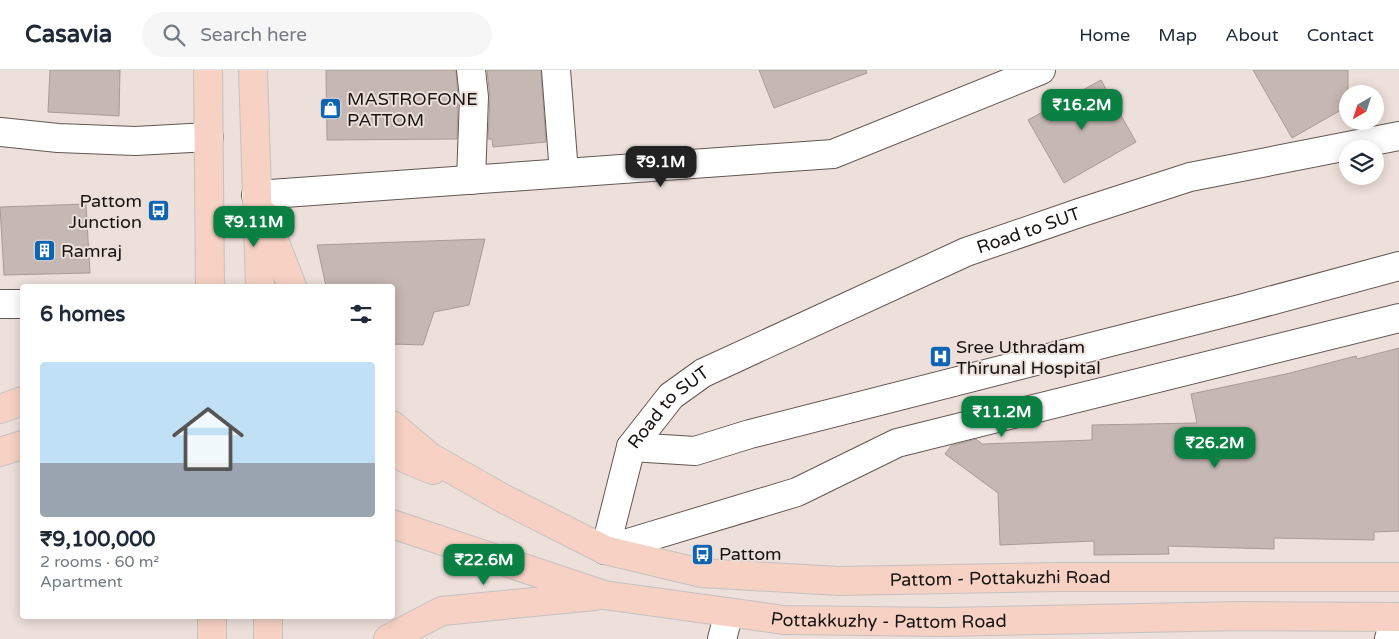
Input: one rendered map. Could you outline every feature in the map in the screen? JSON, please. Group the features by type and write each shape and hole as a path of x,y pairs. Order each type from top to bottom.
{"main road":[{"path":"208,70 210,284"},
{"path":"253,70 260,284"},
{"path":"256,195 291,284"},
{"path":"0,409 20,402"},
{"path":"395,428 430,457 504,499"},
{"path":"0,452 20,446"},
{"path":"395,454 504,499"},
{"name":"Pattom - Pottakuzhi Road","path":"504,499 605,550 701,573 838,581 1079,577 1399,578"},
{"name":"Pottakkuzhy - Pattom Road","path":"395,525 604,595 729,613 877,630 1240,616 1394,624"},
{"path":"388,639 442,611 604,595"},
{"path":"212,619 212,639"},
{"path":"268,619 268,639"}],"street":[{"path":"471,70 474,97 471,180"},
{"path":"556,70 564,173"},
{"path":"256,195 834,154 1041,70"},
{"path":"0,132 58,138 135,141 209,137"},
{"name":"Road to SUT","path":"631,447 671,396 702,373 966,252 1190,177 1399,136"},
{"name":"Road to SUT","path":"631,447 695,451 750,434 1231,312 1399,266"},
{"path":"0,304 20,304"},
{"path":"605,550 796,492 896,443 1399,318"},
{"path":"605,550 631,447"},
{"path":"722,639 729,613"}],"building":[{"path":"50,70 120,70 119,116 48,112"},
{"path":"326,70 456,70 458,98 457,139 327,140"},
{"path":"487,70 541,70 546,142 493,147 492,139 488,139 490,97"},
{"path":"759,70 866,70 867,73 774,108"},
{"path":"1253,70 1348,70 1348,85 1339,85 1339,111 1292,138"},
{"path":"1101,80 1136,142 1064,183 1028,120"},
{"name":"Ramraj","path":"86,204 90,273 4,275 0,207"},
{"path":"485,239 469,305 434,312 423,345 395,344 395,284 326,284 317,245"},
{"path":"1399,348 1399,531 1374,532 1374,540 1274,538 1274,549 1168,546 1169,554 1094,555 1094,541 1000,545 998,493 945,454 951,446 976,439 982,444 1092,440 1092,425 1197,423 1191,394 1286,374 1356,356 1357,359"}],"place":[{"name":"MASTROFONE PATTOM","path":"331,109"},
{"name":"Pattom Junction","path":"158,211"},
{"name":"Ramraj","path":"45,251"},
{"name":"Sree Uthradam Thirunal Hospital","path":"940,357"},
{"name":"Pattom","path":"703,554"}]}
